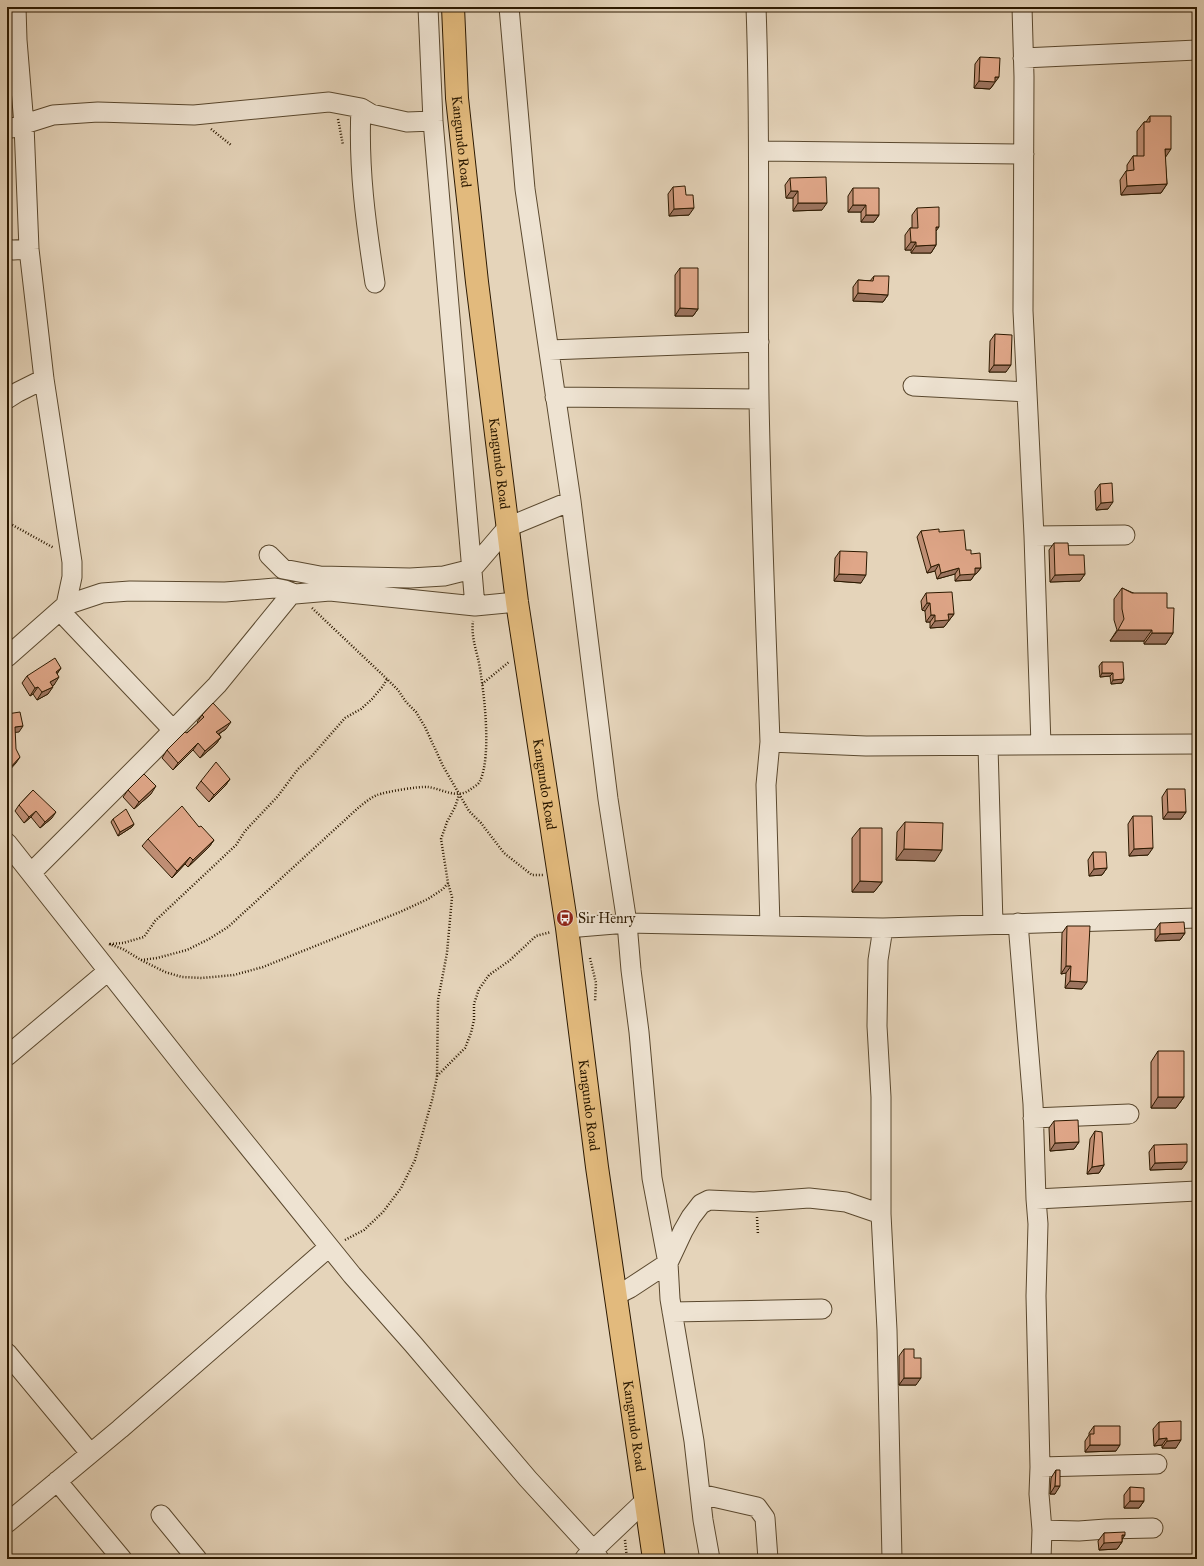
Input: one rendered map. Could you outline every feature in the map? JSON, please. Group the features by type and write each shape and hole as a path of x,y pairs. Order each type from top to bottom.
{"highway":[{"name":"Kangundo Road","path":"453,7 457,98 477,282 517,602 567,928 597,1167 654,1559"}],"street":[{"path":"16,7 12,41 16,126 44,380 72,562 72,576 63,608"},
{"path":"428,7 433,121 475,606"},
{"path":"509,7 526,189 571,501 608,799 627,923 639,1032 652,1178 668,1263 672,1312 694,1441 700,1494 709,1551 695,1559"},
{"path":"756,7 759,84 759,399 770,742 766,785 770,926"},
{"path":"1022,7 1024,58 1023,311 1034,536 1041,745"},
{"path":"1024,58 1197,50"},
{"path":"16,126 53,115 98,112 194,115 329,102 361,108 371,114 400,121 433,121"},
{"path":"361,108 361,183 375,283"},
{"path":"759,151 1024,154"},
{"path":"7,249 29,249"},
{"path":"549,350 759,342"},
{"path":"7,400 18,392 44,380"},
{"path":"913,386 1027,392"},
{"path":"555,397 759,399"},
{"path":"270,555 284,569 320,576 410,578 444,576 472,569 508,527 571,501"},
{"path":"1034,536 1125,535"},
{"path":"7,657 63,608 102,593 225,592 275,588 294,594 330,591 475,606 517,602"},
{"path":"31,873 55,851 79,824 217,685 294,594"},
{"path":"63,608 173,730"},
{"path":"770,742 866,746 1197,744"},
{"path":"988,746 993,924"},
{"path":"7,843 329,1247 518,1467 592,1556 626,1518 645,1500"},
{"path":"567,928 627,923 883,928 1197,918"},
{"path":"1018,923 1033,1118 1038,1224 1036,1296 1040,1467 1038,1494 1042,1530 1040,1559"},
{"path":"883,928 878,960 877,1026 881,1097 881,1214 887,1330 892,1559"},
{"path":"7,1056 108,971"},
{"path":"1033,1118 1129,1114"},
{"path":"1036,1199 1197,1191"},
{"path":"616,1295 630,1288 668,1263 691,1217 701,1204 709,1200 754,1202 809,1198 846,1202 881,1214"},
{"path":"7,1523 329,1247"},
{"path":"672,1312 822,1309"},
{"path":"7,1353 90,1453"},
{"path":"1040,1467 1157,1464"},
{"path":"57,1481 122,1559"},
{"path":"700,1494 757,1507 765,1518 768,1559"},
{"path":"161,1516 197,1559"},
{"path":"1042,1530 1079,1531 1106,1528 1153,1528"}],"path":[{"path":"336,104 340,135 344,148"},
{"path":"7,522 50,546 72,562"},
{"path":"294,594 387,679 416,712 443,766 468,811 481,823 504,853 532,875 559,877"},
{"path":"141,960 157,958 187,950 228,927 357,809 376,795 427,786 459,795 470,791 480,782 485,764 486,709 472,628 475,606"},
{"path":"482,684 524,650"},
{"path":"109,944 123,943 144,937 155,921 236,845 245,831 278,796 298,770 345,718 361,709 372,699 384,686 387,679"},
{"path":"349,1238 364,1230 383,1212 401,1188 415,1160 424,1130 437,1077 438,1000 447,953 452,897 441,839 459,795"},
{"path":"103,942 124,950 165,972 182,977 202,978 234,975 263,967 400,912 438,893 448,882"},
{"path":"437,1077 465,1048 474,1020 474,1004 479,989 489,975 509,961 536,936 567,928"}],"building":[{"path":"980,57 1000,58 999,77 995,77 995,82 979,81"},
{"path":"1150,116 1171,116 1171,149 1165,149 1167,184 1127,186 1126,171 1134,170 1133,156 1144,156 1144,122 1150,122"},
{"path":"826,177 827,203 798,203 798,191 791,191 790,178"},
{"path":"685,186 686,195 693,195 694,208 674,209 673,187"},
{"path":"853,188 879,188 879,215 866,215 866,205 853,205"},
{"path":"939,207 939,227 936,227 936,245 916,246 916,242 911,242 910,228 918,228 917,208"},
{"path":"680,268 698,268 698,309 680,308"},
{"path":"874,276 889,276 888,295 858,293 858,280 873,281"},
{"path":"995,334 1012,335 1011,365 994,365"},
{"path":"1112,483 1113,502 1101,503 1100,484"},
{"path":"939,529 939,532 964,530 966,550 971,550 971,554 980,553 981,568 975,568 975,574 960,575 959,568 941,573 939,564 931,567 921,531"},
{"path":"1054,543 1068,543 1069,555 1084,555 1085,574 1055,575"},
{"path":"840,551 867,552 866,575 839,574"},
{"path":"1122,588 1132,593 1167,593 1167,608 1174,608 1173,633 1152,633 1152,630 1118,630 1124,619 1122,609"},
{"path":"952,592 954,614 948,614 949,620 935,621 935,615 931,615 930,603 927,603 926,593"},
{"path":"55,658 61,668 56,672 59,677 50,682 53,687 42,692 38,687 35,688 27,676"},
{"path":"1102,662 1123,662 1124,679 1113,680 1113,673 1102,673"},
{"path":"213,703 231,722 216,732 221,737 205,751 198,743 178,763 167,750 185,732 187,733 204,717 202,715"},
{"path":"20,712 23,726 15,727 16,749 20,757 9,769 7,768 7,714"},
{"path":"216,762 230,779 214,795 201,781"},
{"path":"144,774 156,786 139,802 128,790"},
{"path":"1167,789 1185,789 1186,812 1168,812"},
{"path":"33,790 56,812 45,822 36,811 29,817 19,805"},
{"path":"182,806 199,827 201,826 214,840 193,860 190,857 177,871 148,839"},
{"path":"126,809 134,824 120,832 113,819"},
{"path":"1133,816 1152,816 1153,848 1134,849"},
{"path":"905,822 943,823 942,850 904,849"},
{"path":"860,828 882,828 882,882 860,881"},
{"path":"1093,852 1106,852 1107,868 1094,869"},
{"path":"1184,922 1185,933 1160,934 1160,923"},
{"path":"1067,926 1090,926 1087,982 1070,981 1071,966 1066,966"},
{"path":"1158,1051 1184,1051 1184,1097 1158,1097"},
{"path":"1078,1120 1079,1142 1055,1143 1054,1121"},
{"path":"1095,1131 1102,1132 1104,1165 1092,1167"},
{"path":"1187,1144 1187,1162 1155,1163 1154,1145"},
{"path":"904,1349 914,1349 914,1358 921,1358 921,1378 904,1378"},
{"path":"1181,1421 1181,1440 1167,1441 1167,1438 1159,1439 1159,1422"},
{"path":"1094,1426 1120,1426 1120,1445 1090,1445 1090,1434 1094,1434"},
{"path":"1056,1470 1060,1470 1060,1486 1055,1486"},
{"path":"1130,1487 1144,1488 1144,1501 1130,1501"},
{"path":"1125,1532 1125,1535 1122,1535 1122,1542 1104,1543 1104,1533"}],"place":[{"name":"Sir Henry","path":"565,918"}]}
